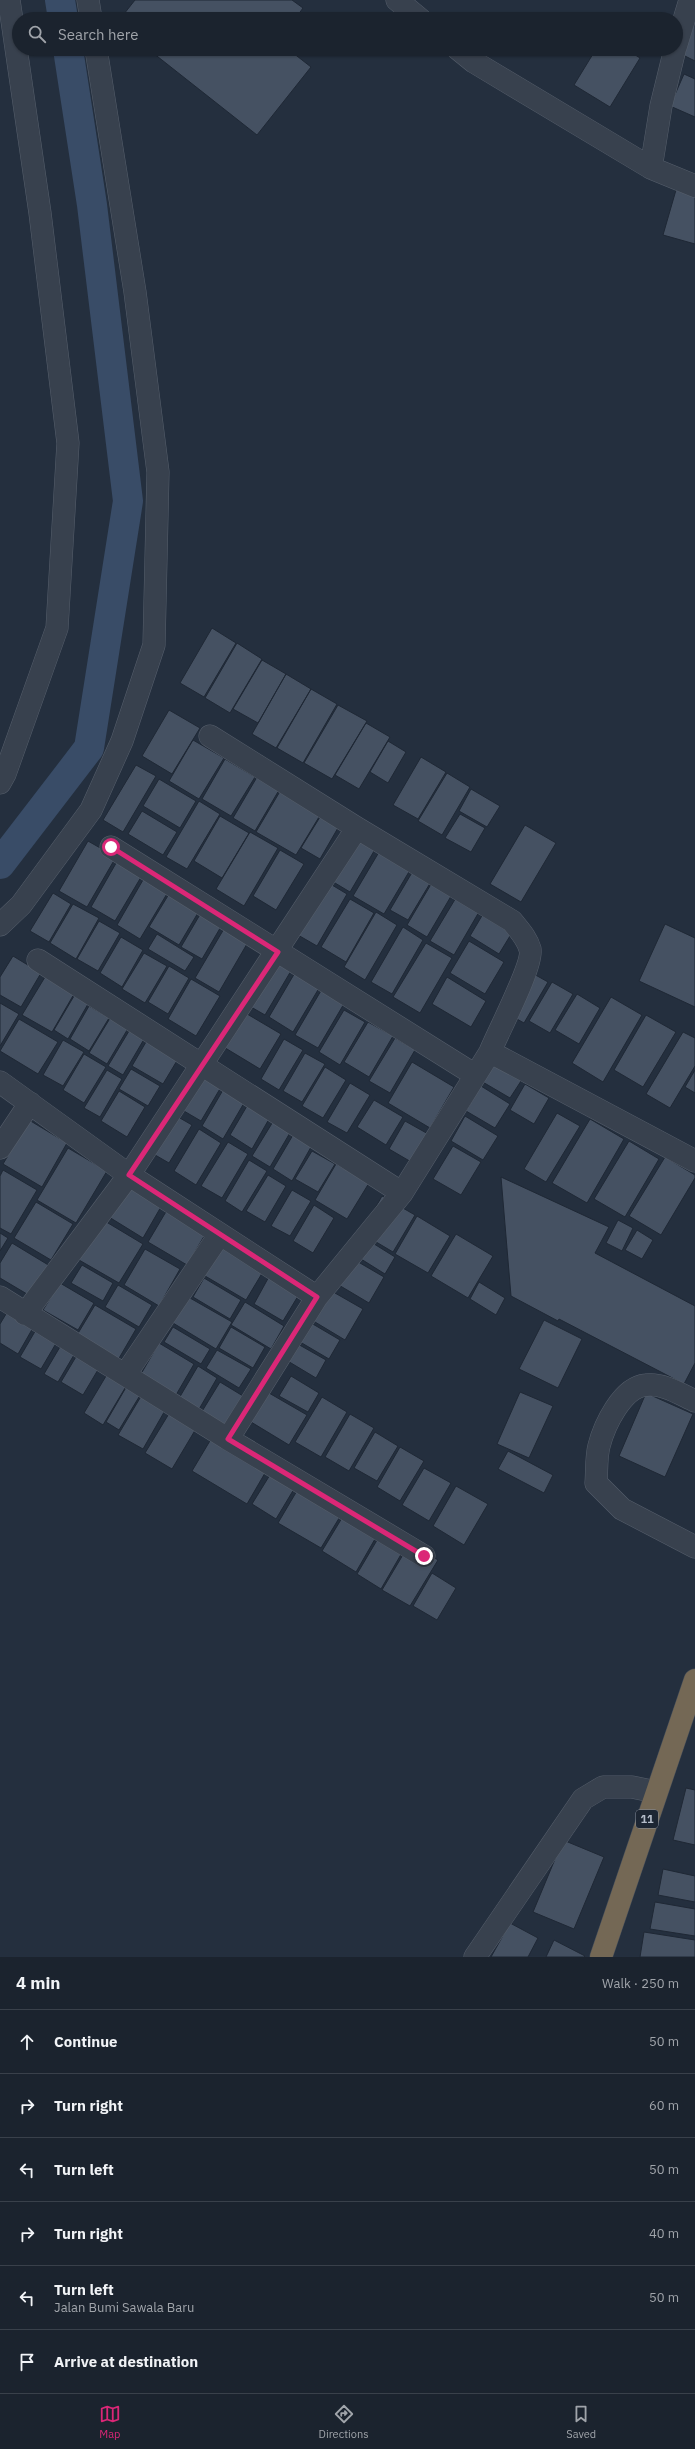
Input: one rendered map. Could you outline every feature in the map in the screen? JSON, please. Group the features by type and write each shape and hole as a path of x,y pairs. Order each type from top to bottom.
{"highway":[{"name":"11","path":"601,1957 695,1680"}],"street":[{"path":"9,0 12,21"},
{"path":"88,0 90,12"},
{"path":"397,0 412,12"},
{"path":"683,24 690,0"},
{"path":"0,783 5,774 57,628 68,443 40,213 17,56"},
{"path":"0,925 21,905 91,810 122,741 154,645 158,472 135,292 97,56"},
{"path":"467,56 546,107 651,168 695,186"},
{"path":"651,168 661,106 674,56"},
{"path":"210,736 357,828 512,921 525,936 531,951 526,970 490,1052 402,1193 317,1297 228,1439"},
{"path":"25,1314 129,1175 278,952 357,828"},
{"path":"111,847 475,1075"},
{"path":"38,960 402,1193"},
{"path":"490,1052 695,1161"},
{"path":"0,1082 129,1175 317,1297"},
{"path":"0,1148 30,1103"},
{"path":"125,1375 220,1234"},
{"path":"0,1297 25,1314 228,1439 424,1556"},
{"path":"695,1401 665,1387 645,1385 627,1395 615,1407 598,1446 596,1483 622,1509 695,1547"},
{"path":"475,1957 583,1799 603,1787 632,1787 656,1792"}],"building":[{"path":"135,0 292,0 303,8 300,12 126,12"},
{"path":"695,16 695,61 683,55 683,40"},
{"path":"157,56 297,56 311,67 257,135"},
{"path":"592,56 637,56 640,58 610,107 574,85"},
{"path":"684,74 695,79 695,117 670,106"},
{"path":"676,190 695,195 695,244 663,235"},
{"path":"212,628 236,643 204,697 180,683"},
{"path":"237,643 262,659 230,713 205,698"},
{"path":"262,660 286,674 258,723 233,709"},
{"path":"286,674 311,689 276,748 252,734"},
{"path":"311,689 337,704 303,763 277,748"},
{"path":"338,705 367,721 332,779 304,763"},
{"path":"169,710 200,728 172,774 142,756"},
{"path":"366,723 390,737 359,789 335,775"},
{"path":"193,740 224,758 199,799 169,781"},
{"path":"388,741 406,752 388,783 370,772"},
{"path":"421,757 446,772 418,819 393,805"},
{"path":"225,759 255,777 231,816 202,799"},
{"path":"267,760 289,773 255,831 233,818"},
{"path":"136,765 156,776 123,832 103,820"},
{"path":"447,773 470,787 442,835 418,821"},
{"path":"159,779 196,801 180,828 143,806"},
{"path":"282,788 322,812 296,855 256,832"},
{"path":"471,789 500,806 487,827 459,811"},
{"path":"199,801 220,814 187,869 166,857"},
{"path":"328,804 346,814 320,859 301,848"},
{"path":"142,811 177,832 163,855 128,834"},
{"path":"460,814 485,828 471,852 445,838"},
{"path":"220,816 249,833 222,878 194,861"},
{"path":"525,825 556,843 521,902 490,884"},
{"path":"250,832 278,848 244,906 216,889"},
{"path":"357,834 377,846 350,892 330,880"},
{"path":"88,841 116,857 87,907 59,891"},
{"path":"382,847 413,865 384,914 353,896"},
{"path":"280,850 304,864 276,910 253,896"},
{"path":"119,858 144,872 115,921 91,907"},
{"path":"417,864 435,875 408,920 390,910"},
{"path":"147,873 171,887 140,939 117,925"},
{"path":"437,874 457,886 427,937 407,925"},
{"path":"322,879 347,894 317,946 291,931"},
{"path":"172,889 202,906 179,945 149,927"},
{"path":"460,891 483,905 454,955 430,941"},
{"path":"53,893 71,904 49,942 30,931"},
{"path":"350,899 374,913 346,962 321,947"},
{"path":"73,904 99,918 76,959 50,943"},
{"path":"205,906 226,918 202,959 181,947"},
{"path":"376,912 397,925 365,980 344,967"},
{"path":"483,914 513,931 499,954 470,936"},
{"path":"99,921 120,933 98,971 77,959"},
{"path":"228,922 251,937 219,992 195,978"},
{"path":"665,924 695,938 695,1007 639,981"},
{"path":"403,927 423,940 392,994 371,982"},
{"path":"157,934 194,957 185,971 148,949"},
{"path":"121,937 143,950 122,987 100,973"},
{"path":"469,941 504,962 485,994 450,973"},
{"path":"426,943 452,958 420,1013 393,997"},
{"path":"275,952 295,964 265,1015 244,1003"},
{"path":"144,953 167,966 145,1003 122,989"},
{"path":"13,956 41,973 21,1007 0,995 0,977"},
{"path":"303,959 328,973 293,1032 269,1017"},
{"path":"169,966 189,978 168,1014 148,1002"},
{"path":"532,973 548,982 524,1023 508,1014"},
{"path":"45,977 74,994 52,1032 22,1015"},
{"path":"447,977 486,1001 471,1027 432,1004"},
{"path":"191,979 220,996 196,1036 168,1019"},
{"path":"552,982 573,994 550,1033 529,1021"},
{"path":"322,989 345,1002 318,1048 295,1035"},
{"path":"577,994 600,1008 579,1044 555,1030"},
{"path":"74,996 88,1004 68,1039 54,1030"},
{"path":"611,997 642,1015 603,1082 572,1063"},
{"path":"0,1003 19,1014 0,1046"},
{"path":"89,1006 109,1018 89,1051 70,1039"},
{"path":"237,1008 281,1034 260,1069 217,1043"},
{"path":"115,1010 133,1020 107,1064 89,1053"},
{"path":"344,1010 365,1022 340,1065 319,1052"},
{"path":"646,1015 676,1032 643,1087 614,1070"},
{"path":"19,1019 58,1042 38,1074 0,1051"},
{"path":"135,1021 150,1029 123,1075 108,1066"},
{"path":"368,1022 393,1036 369,1077 344,1062"},
{"path":"153,1030 184,1049 163,1084 132,1066"},
{"path":"683,1032 695,1038 695,1066 670,1108 646,1094"},
{"path":"395,1038 415,1050 390,1093 369,1081"},
{"path":"284,1039 303,1050 279,1090 261,1079"},
{"path":"63,1040 84,1052 63,1086 43,1075"},
{"path":"305,1053 325,1064 302,1102 283,1091"},
{"path":"84,1054 106,1067 84,1103 63,1090"},
{"path":"493,1060 523,1078 510,1098 481,1081"},
{"path":"412,1062 454,1087 430,1128 388,1103"},
{"path":"325,1067 346,1080 323,1118 302,1106"},
{"path":"131,1069 160,1086 148,1106 119,1089"},
{"path":"107,1070 122,1079 100,1117 84,1108"},
{"path":"193,1070 221,1087 201,1121 172,1104"},
{"path":"695,1070 695,1093 685,1087"},
{"path":"350,1083 370,1095 347,1133 327,1122"},
{"path":"525,1084 549,1098 534,1124 510,1110"},
{"path":"481,1086 510,1104 495,1128 466,1111"},
{"path":"223,1090 244,1103 223,1139 202,1126"},
{"path":"119,1091 145,1107 127,1137 101,1121"},
{"path":"374,1100 403,1117 386,1145 357,1127"},
{"path":"247,1106 269,1119 252,1149 230,1135"},
{"path":"166,1110 192,1125 169,1163 143,1148"},
{"path":"557,1113 580,1126 546,1182 524,1169"},
{"path":"465,1116 498,1136 483,1160 451,1141"},
{"path":"590,1119 624,1139 587,1203 552,1183"},
{"path":"29,1120 67,1143 42,1187 3,1164"},
{"path":"274,1120 291,1131 270,1167 252,1156"},
{"path":"405,1121 430,1135 413,1163 389,1149"},
{"path":"199,1129 221,1143 196,1185 174,1171"},
{"path":"293,1135 311,1147 292,1181 273,1169"},
{"path":"629,1141 659,1159 625,1217 594,1199"},
{"path":"228,1142 248,1154 222,1198 201,1186"},
{"path":"453,1146 481,1162 461,1195 433,1179"},
{"path":"68,1148 107,1171 76,1223 37,1200"},
{"path":"312,1151 335,1164 318,1192 295,1179"},
{"path":"665,1157 695,1175 695,1178 661,1235 629,1216"},
{"path":"249,1160 267,1171 242,1212 225,1201"},
{"path":"336,1164 369,1183 347,1219 315,1200"},
{"path":"3,1170 37,1190 11,1234 0,1228 0,1176"},
{"path":"268,1175 286,1186 265,1222 246,1211"},
{"path":"501,1177 609,1227 595,1253 695,1306 695,1363 684,1384 559,1319 558,1321 511,1296"},
{"path":"128,1185 162,1205 143,1238 109,1217"},
{"path":"292,1190 311,1201 290,1236 271,1226"},
{"path":"382,1196 415,1215 393,1252 361,1233"},
{"path":"36,1202 73,1224 51,1260 14,1238"},
{"path":"314,1205 334,1218 313,1253 293,1241"},
{"path":"167,1210 206,1233 187,1265 148,1242"},
{"path":"417,1216 450,1236 428,1273 395,1254"},
{"path":"103,1220 143,1244 119,1283 79,1260"},
{"path":"618,1220 633,1228 622,1251 606,1243"},
{"path":"637,1230 653,1240 642,1259 625,1250"},
{"path":"0,1233 8,1238 0,1251"},
{"path":"456,1234 493,1256 468,1298 431,1276"},
{"path":"363,1237 395,1257 385,1274 353,1254"},
{"path":"12,1243 50,1266 32,1297 0,1278 0,1263"},
{"path":"218,1243 264,1270 246,1300 200,1273"},
{"path":"145,1249 180,1269 159,1306 124,1285"},
{"path":"348,1256 384,1277 369,1303 332,1281"},
{"path":"82,1265 113,1283 103,1301 71,1283"},
{"path":"271,1273 301,1291 283,1321 254,1304"},
{"path":"204,1278 241,1300 230,1319 193,1297"},
{"path":"479,1282 505,1298 496,1315 470,1299"},
{"path":"60,1283 94,1303 78,1330 43,1310"},
{"path":"118,1285 152,1305 139,1327 105,1307"},
{"path":"328,1289 363,1309 345,1340 310,1319"},
{"path":"183,1294 232,1322 216,1349 168,1320"},
{"path":"245,1302 284,1326 271,1349 231,1325"},
{"path":"12,1304 38,1319 18,1354 0,1343 0,1324"},
{"path":"95,1305 136,1329 118,1360 77,1335"},
{"path":"306,1320 340,1340 329,1359 295,1339"},
{"path":"544,1320 582,1339 558,1388 519,1369"},
{"path":"173,1327 210,1349 201,1364 164,1342"},
{"path":"231,1327 265,1347 253,1368 219,1348"},
{"path":"37,1328 58,1340 41,1369 20,1357"},
{"path":"67,1335 81,1343 58,1382 44,1374"},
{"path":"159,1343 194,1364 176,1395 141,1374"},
{"path":"296,1343 326,1360 316,1378 286,1360"},
{"path":"80,1350 102,1363 83,1395 61,1382"},
{"path":"217,1350 251,1369 239,1388 206,1368"},
{"path":"198,1366 217,1378 198,1411 178,1400"},
{"path":"109,1371 128,1383 103,1425 84,1413"},
{"path":"291,1376 319,1393 308,1412 279,1396"},
{"path":"220,1382 243,1396 225,1427 201,1413"},
{"path":"128,1384 142,1392 119,1430 106,1422"},
{"path":"520,1392 553,1406 529,1458 497,1444"},
{"path":"143,1393 167,1407 143,1449 118,1435"},
{"path":"269,1393 307,1415 289,1445 251,1422"},
{"path":"646,1393 693,1414 665,1477 619,1456"},
{"path":"322,1397 347,1412 321,1457 295,1442"},
{"path":"170,1412 197,1427 172,1469 145,1453"},
{"path":"350,1414 374,1428 349,1471 325,1457"},
{"path":"217,1429 272,1461 247,1504 192,1471"},
{"path":"375,1432 398,1446 377,1481 354,1468"},
{"path":"400,1447 424,1461 400,1501 377,1487"},
{"path":"508,1451 553,1475 544,1493 498,1469"},
{"path":"424,1468 451,1483 429,1521 402,1505"},
{"path":"273,1470 297,1484 276,1519 252,1504"},
{"path":"301,1484 344,1510 321,1548 278,1523"},
{"path":"456,1486 488,1504 464,1545 433,1526"},
{"path":"345,1513 379,1532 356,1572 322,1551"},
{"path":"383,1530 407,1544 381,1589 357,1574"},
{"path":"410,1543 438,1560 410,1606 382,1590"},
{"path":"432,1573 456,1588 437,1620 413,1606"},
{"path":"686,1788 695,1790 695,1845 673,1840"},
{"path":"563,1840 604,1857 574,1929 533,1912"},
{"path":"663,1869 695,1876 695,1902 658,1895"},
{"path":"655,1902 695,1909 695,1936 650,1929"},
{"path":"510,1923 538,1938 528,1957 491,1957"},
{"path":"644,1932 695,1940 695,1957 640,1957"},
{"path":"554,1940 585,1956 546,1957"}],"waterway":[{"path":"60,0 62,12"},
{"path":"0,864 89,748 128,501 92,205 69,56"}],"route":[{"path":"111,847 278,952 129,1175 317,1297 228,1439 424,1556"}]}
